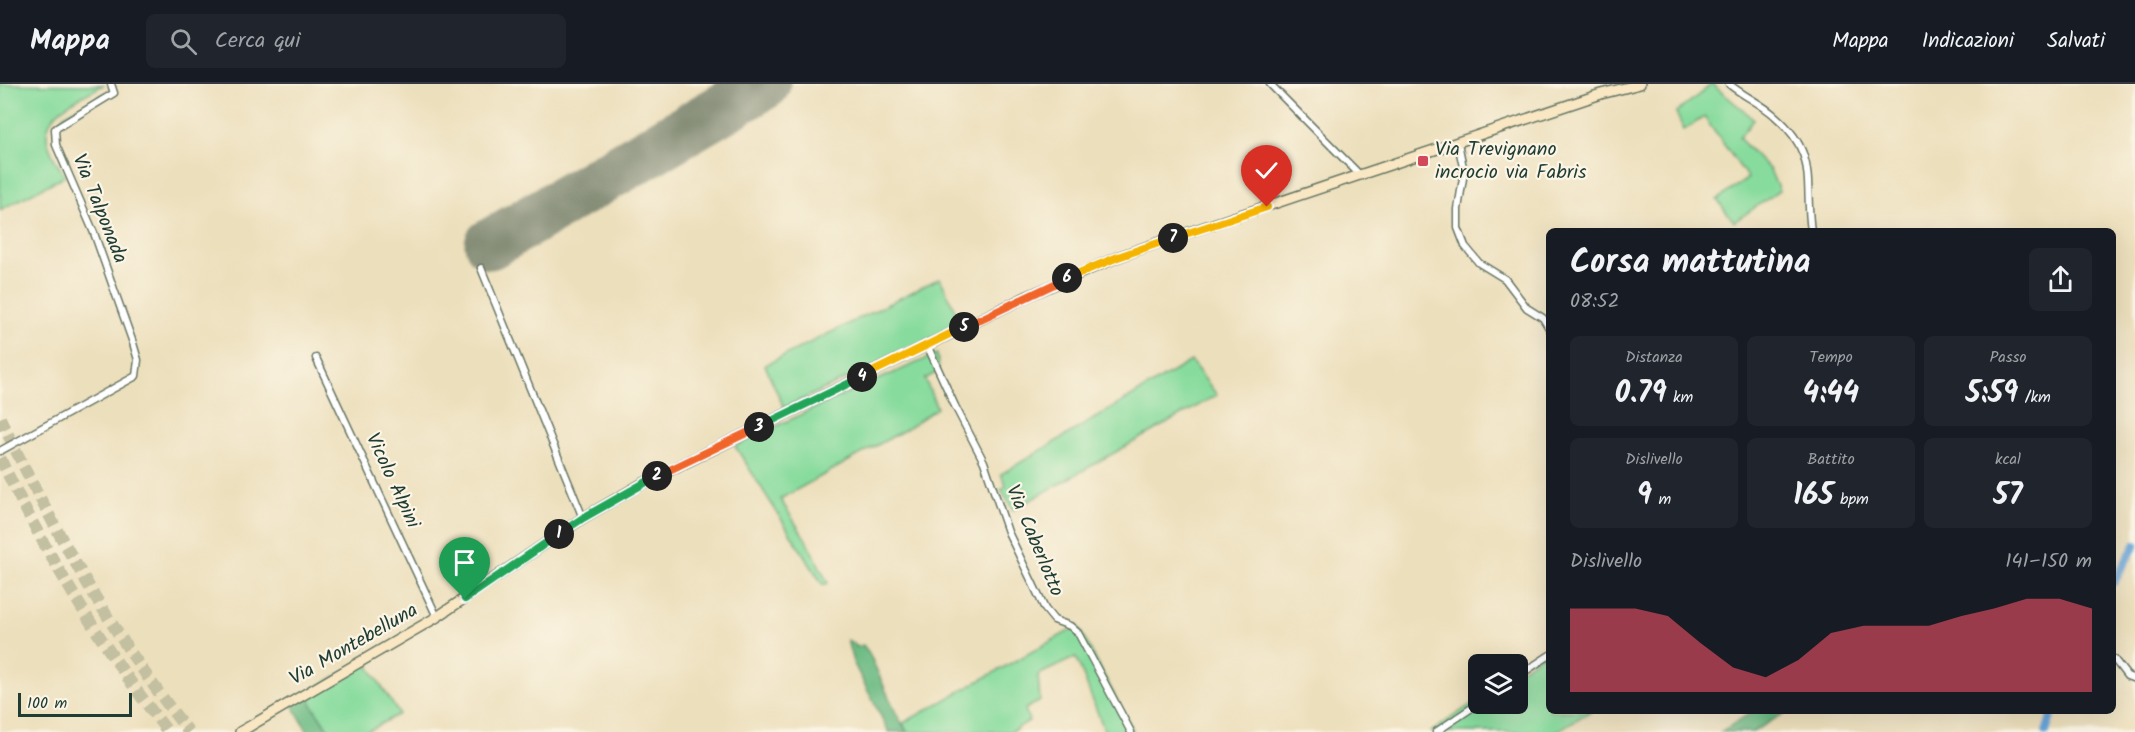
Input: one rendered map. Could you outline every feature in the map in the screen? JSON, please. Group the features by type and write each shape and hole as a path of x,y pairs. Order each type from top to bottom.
{"main road":[{"name":"Via Montebelluna","path":"240,732 437,617 583,518 640,485 1028,296 1118,257 1601,94 1640,84"}],"street":[{"name":"Via Talponada","path":"0,451 136,376 138,360 133,343 94,233 56,146 55,129 114,93 111,84"},
{"path":"1270,84 1361,176"},
{"path":"1729,84 1776,116 1801,149 1808,166 1811,228"},
{"path":"1458,143 1464,172 1458,209 1458,228 1465,246 1479,263 1505,279 1527,308 1543,318 1546,323"},
{"path":"480,268 583,518"},
{"name":"Via Caberlotto","path":"927,345 984,462 1008,532 1045,609 1054,620 1070,626 1078,633 1131,732"},
{"name":"Vicolo Alpini","path":"316,358 437,617"},
{"path":"1528,669 1546,658"},
{"path":"2116,662 2124,673 2135,679"},
{"path":"1436,732 1468,710"}],"green space":[{"path":"0,84 103,85 63,108 49,124 47,134 49,146 65,176 0,210"},
{"path":"1712,84 1754,119 1739,138 1770,170 1779,191 1734,222 1717,200 1748,178 1704,117 1684,130 1676,113"},
{"path":"105,93 105,96 56,125 64,115"},
{"path":"940,278 961,323 896,357 784,408 765,365"},
{"path":"937,354 939,371 925,379 937,408 908,428 780,499 805,538 828,583 823,585 735,446 827,402"},
{"path":"1191,361 1217,395 1013,510 1001,490 1006,486 1001,474"},
{"path":"1078,626 1134,732 1105,732 1076,657 1038,675 1040,701 1025,709 1029,721 1011,732 907,732 903,723"},
{"path":"847,640 856,647 863,645 869,653 907,732 889,732 853,662"},
{"path":"1546,652 1546,714 1586,714 1555,732 1431,732 1468,707 1468,714 1528,714 1528,665"},
{"path":"365,660 399,714 366,732 330,732 307,693"},
{"path":"307,693 330,732 308,732 291,702"},
{"path":"1749,714 1783,714 1753,732 1721,732"}],"waterway":[{"path":"2116,578 2135,545"},
{"path":"2046,732 2052,714"}],"runway":[{"path":"490,244 765,84"}],"tunnel":[{"path":"0,418 41,500 109,619 134,658 189,732"},
{"path":"0,458 36,530 76,600 120,667 168,732"}],"place":[{"name":"Via Trevignano incrocio via Fabris","path":"1423,161"}],"route":[{"path":"465,599 583,518 675,467 1079,273 1163,241 1267,207"}]}
